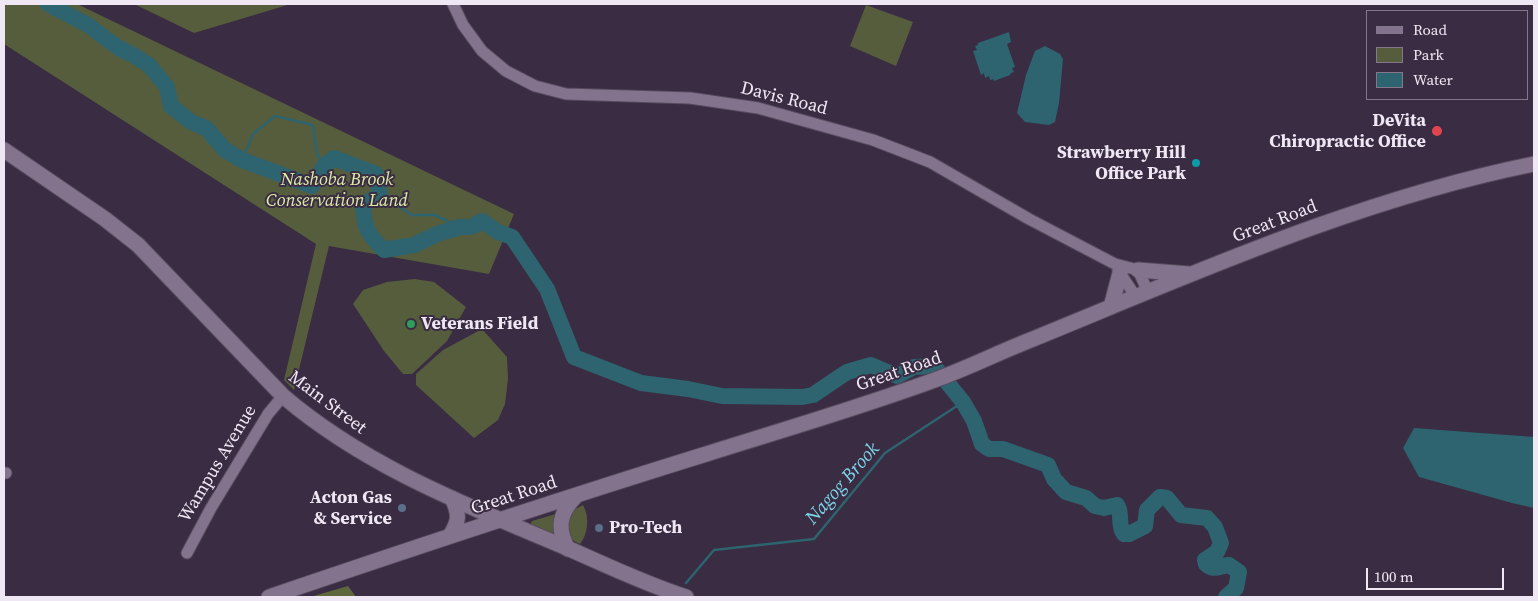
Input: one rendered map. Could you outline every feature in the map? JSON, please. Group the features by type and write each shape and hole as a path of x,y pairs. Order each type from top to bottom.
{"main road":[{"name":"Main Street","path":"4,150 105,219 138,245 283,396 316,423 350,446 384,466 500,520 652,585 686,597"},
{"name":"Great Road","path":"269,597 450,536 850,409 935,380 1142,294 1317,225 1394,200 1490,173 1534,164"},
{"path":"1111,307 1117,268"},
{"path":"1138,270 1193,274"},
{"path":"568,549 560,523 566,507 576,496"},
{"path":"450,536 456,526 459,515 452,498"}],"street":[{"name":"Davis Road","path":"453,4 463,25 482,51 506,71 535,86 566,94 690,98 748,107 873,140 930,162 1117,268 1142,294"},
{"name":"Davis Road","path":"1117,268 1138,270"},
{"path":"1138,270 1142,294"},
{"name":"Wampus Avenue","path":"187,553 211,508 263,421 283,396"}],"green space":[{"name":"Nashoba Brook Conservation Land","path":"4,4 77,4 514,214 489,274 329,246 294,390 284,380 316,244 4,44"},
{"path":"134,4 291,4 194,33"},
{"path":"866,5 913,22 896,66 850,46"},
{"name":"Veterans Field","path":"415,279 434,282 466,307 447,341 412,374 403,374 384,351 353,304 363,290 387,282"},
{"name":"Veterans Field","path":"482,329 507,357 508,379 505,404 498,420 474,438 416,385 416,374 443,350"},
{"path":"583,505 587,515 587,525 585,535 580,544 571,538 568,527 570,512"},
{"path":"559,513 558,536 531,524 532,521"}],"shaded area":[{"path":"348,586 356,597 310,597"}],"water":[{"path":"1009,32 1011,42 1007,44 1015,67 1012,68 1014,72 994,81 993,79 990,80 989,76 985,78 984,73 981,75 973,51 977,50 975,46 978,43"},
{"path":"1045,46 1060,54 1063,59 1059,103 1055,122 1049,125 1025,122 1017,113 1026,75 1035,51"},
{"path":"1414,428 1534,437 1534,508 1419,477 1403,448"}],"waterway":[{"path":"48,4 88,25 117,47 149,65 167,87 171,106 191,122 206,128 225,150 242,160 312,186 324,166 334,158 376,174 380,195 363,205 363,213 368,230 384,250 414,245 437,234 460,227 471,227 482,221 498,232 512,237 547,289 574,357 641,383 688,389 722,396 802,397 813,395 847,372 871,365 897,376 914,367 934,366 963,402 974,421 982,444 989,449 1003,449 1048,465 1054,479 1066,492 1086,498 1095,506 1104,508 1117,505 1124,534 1129,534 1145,526 1147,510 1160,497 1167,498 1181,515 1207,518 1215,527 1221,543 1217,552 1205,560 1206,564 1214,568 1229,565 1239,572 1236,588 1226,597"},
{"path":"242,160 253,134 275,116 313,125 317,154 324,166"},
{"path":"380,195 412,215 435,215 460,227"},
{"name":"Nagog Brook","path":"686,583 714,550 814,539 885,453 963,402"}],"place":[{"name":"DeVita Chiropractic Office","path":"1437,131"},
{"name":"Strawberry Hill Office Park","path":"1196,163"},
{"name":"Veterans Field","path":"411,324"},
{"name":"Acton Gas & Service","path":"402,508"},
{"name":"Pro-Tech","path":"599,528"}]}
